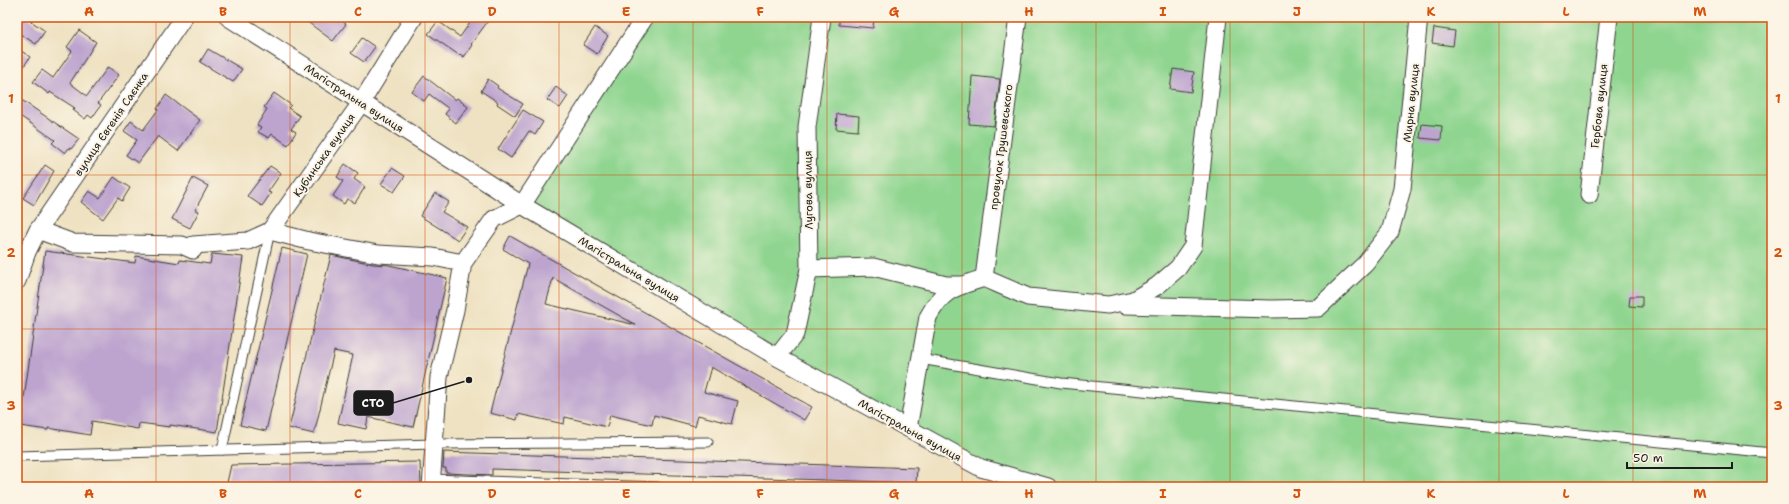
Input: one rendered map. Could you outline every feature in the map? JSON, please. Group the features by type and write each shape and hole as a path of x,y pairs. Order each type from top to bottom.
{"street":[{"name":"вулиця Євгенія Саєнка","path":"17,281 27,252 38,230 184,17"},
{"name":"Магістральна вулиця","path":"228,17 522,205 777,357 981,468 1048,487"},
{"name":"Кубинська вулиця","path":"270,231 361,103 414,17"},
{"path":"431,483 439,377 455,310 463,263 494,219 522,205 645,17"},
{"name":"Лугова вулиця","path":"777,357 795,334 809,269 807,127 822,17"},
{"name":"провулок Грушевського","path":"984,278 1018,17"},
{"path":"908,428 928,317 935,304 945,293 984,278 1028,297 1108,305 1134,300 1157,286 1178,268 1193,246 1218,17"},
{"name":"Мирна вулиця","path":"1108,305 1271,309 1318,308 1365,264 1390,232 1402,189 1419,17"},
{"name":"Гербова вулиця","path":"1589,195 1609,17"},
{"path":"38,230 73,243 182,245 194,250 193,245 248,240 270,231 309,241 378,254 433,257 463,263"},
{"path":"809,269 873,267 946,285 963,285"}],"lane":[{"path":"222,450 270,231"},
{"path":"920,359 1061,383 1772,453"},
{"path":"17,456 434,444 708,442"},
{"path":"431,483 658,487"}],"green space":[{"path":"645,17 1772,17 1772,487 1048,487 981,468 522,205"}],"building":[{"path":"17,17 25,17 45,31 36,44 17,32"},
{"path":"301,17 337,17 346,24 333,41"},
{"path":"474,17 491,17 471,44 472,45 464,57 428,34 438,21 460,37"},
{"path":"839,17 874,17 873,28 839,25"},
{"path":"595,27 608,36 597,54 583,45"},
{"path":"1434,28 1455,31 1453,46 1432,43"},
{"path":"79,30 96,42 70,83 87,96 108,67 119,75 98,103 101,105 92,118 88,115 85,119 73,110 75,108 50,92 49,94 33,82 42,70 53,78 72,51 67,47"},
{"path":"362,38 375,47 364,62 351,53"},
{"path":"17,48 30,57 24,66 17,62"},
{"path":"208,49 242,69 233,82 200,62"},
{"path":"1173,69 1194,72 1191,92 1170,89"},
{"path":"424,76 455,100 457,98 468,107 456,123 445,114 449,109 429,94 424,101 412,92"},
{"path":"972,76 1000,79 994,126 969,124"},
{"path":"488,79 498,86 497,88 523,104 515,116 497,104 498,102 481,91"},
{"path":"556,87 568,96 560,108 547,100"},
{"path":"274,93 291,105 288,108 300,116 291,129 296,132 288,145 272,134 269,138 258,132 261,127 257,125 267,109 264,107"},
{"path":"166,95 200,120 178,151 158,136 138,163 126,155 137,140 124,131 131,121 143,130 158,110 157,109"},
{"path":"17,97 79,139 71,149 69,148 65,153 52,143 55,140 17,114"},
{"path":"523,110 543,122 535,135 529,131 511,158 498,149"},
{"path":"837,114 859,116 858,131 836,129"},
{"path":"1422,124 1442,126 1441,140 1420,138"},
{"path":"345,164 358,173 354,179 365,187 355,203 347,199 344,204 333,196 343,181 337,177"},
{"path":"45,165 54,171 34,205 23,198"},
{"path":"270,166 281,173 268,192 271,193 262,206 247,196"},
{"path":"392,168 405,176 394,192 381,184"},
{"path":"114,177 130,188 122,201 118,198 103,219 81,202 89,191 100,198"},
{"path":"193,178 208,186 195,210 199,211 190,228 172,219"},
{"path":"435,193 449,202 442,212 467,227 458,240 420,216"},
{"path":"510,236 812,407 804,420 711,367 704,392 738,401 732,424 698,415 695,426 654,415 652,425 610,415 607,427 565,417 564,424 518,414 517,420 490,413 528,264 503,249","holes":["553,278 636,325 546,304"]},
{"path":"282,248 307,254 266,431 240,425"},
{"path":"45,251 135,263 136,256 179,263 180,260 210,264 212,254 243,257 217,432 170,425 170,427 139,423 138,429 92,421 90,435 48,428 48,430 20,426"},
{"path":"331,255 373,264 389,265 447,278 413,427 368,417 366,429 338,423 353,355 334,351 314,434 289,428"},
{"path":"1630,296 1642,296 1642,307 1629,306"},
{"path":"444,452 917,468 916,483 492,469 492,475 446,473 446,468 443,468"},
{"path":"420,462 421,487 226,487 231,465"}],"place":[{"name":"СТО","path":"469,380"}]}
